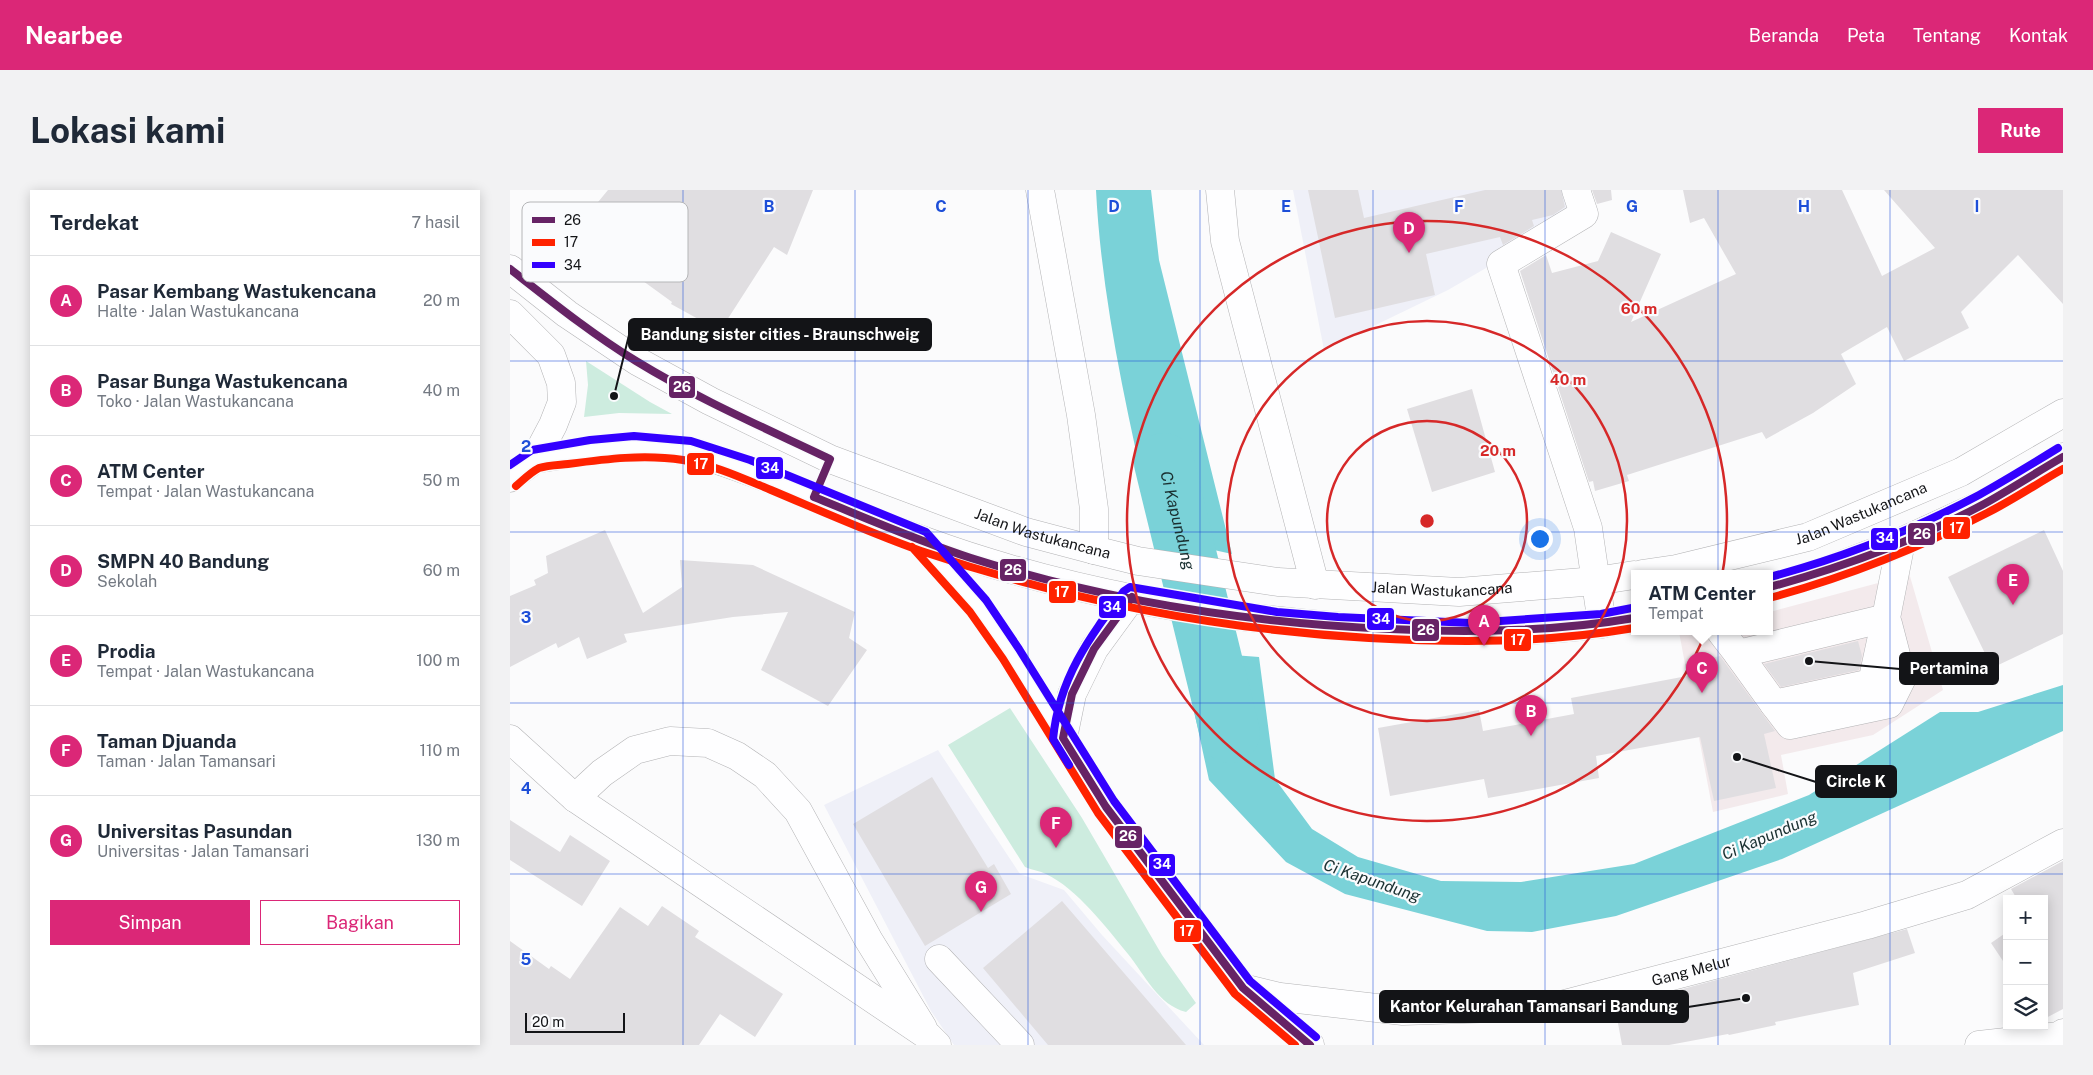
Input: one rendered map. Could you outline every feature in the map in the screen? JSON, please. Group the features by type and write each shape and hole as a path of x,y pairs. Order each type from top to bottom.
{"main road":[{"path":"1040,190 1082,415 1094,509 1094,550"},
{"path":"1220,190 1225,241 1315,585"},
{"path":"1576,190 1584,214 1501,264 1588,528 1602,624"},
{"name":"Jalan Wastukancana","path":"510,269 522,278"},
{"name":"Jalan Wastukancana","path":"526,282 567,314 637,361 710,402 830,459 1018,528 1094,550 1138,561 1278,582 1459,592 1596,581 1631,575"},
{"path":"510,314 551,355 561,383 562,402 535,459 510,478"},
{"name":"Jalan Wastukancana","path":"1669,570 1764,562 1808,537 1961,472 2063,413"},
{"path":"535,459 592,450 634,446 689,451 746,469 921,540 1000,566 1064,583 1138,599 1276,622 1337,627 1471,633 1602,624 1631,619"},
{"path":"1773,585 1815,575 1901,542 1984,504 2063,457"},
{"path":"814,497 830,459"},
{"path":"921,540 978,606 1011,654 1106,807 1243,988 1310,1045"},
{"path":"1723,635 1774,704 1872,683 1901,542"},
{"path":"1063,738 1072,694 1094,649 1138,599"},
{"path":"1738,654 1886,618"},
{"path":"510,739 575,798 932,1040"},
{"path":"575,798 602,773 635,750 670,742 708,742 737,756 758,770 765,775 798,811 868,939 932,1040"},
{"name":"Gang Melur","path":"1243,988 1280,997 1403,1011 1557,1006 1867,925 1967,895 2063,843"},
{"path":"939,959 1020,1045"},
{"path":"1979,1045 2059,1036 2063,1033"}],"shaded area":[{"path":"1293,190 1570,190 1578,215 1448,290 1324,350"},
{"path":"1907,566 1943,690 1873,735 1781,755 1788,794 1713,812 1680,635 1773,635 1773,611 1893,579"},
{"path":"938,750 1020,874 1064,890 1102,935 1204,1045 954,1045 931,1011 824,805"}],"green space":[{"path":"586,361 672,414 619,413 584,417 588,385"},
{"path":"1010,708 1082,818 1162,955 1196,1003 1186,1012 1176,1008 1160,996 1111,932 1069,889 1044,873 1025,867 948,745"}],"water":[{"path":"1096,190 1151,190 1159,260 1232,554 1155,537 1118,365 1104,278"},
{"path":"1181,651 1259,657 1275,779 1312,829 1358,857 1441,881 1521,882 1634,864 1809,795 1940,712 1978,712 2063,685 2063,731 1782,859 1616,916 1532,932 1487,931 1345,894 1286,862 1209,780"}],"building":[{"path":"608,190 813,190 787,255 774,247 720,331 671,304 672,302 644,282 688,282 688,202 598,202"},
{"path":"1308,190 1358,190 1364,218 1485,190 1561,190 1565,207 1553,215 1532,220 1534,226 1503,245 1500,237 1426,254 1435,295 1335,318"},
{"path":"1592,190 1611,190 1612,200 1597,204"},
{"path":"1683,190 1842,190 1882,276 1935,248 1884,190 2063,190 2063,304 2018,255 1961,312 1969,328 1904,361 1887,327 1841,354 1856,384 1813,413 1766,439 1762,432 1627,475 1629,481 1595,491 1593,481 1589,482 1520,271 1546,255 1552,273 1598,261 1611,232 1661,254 1631,322 1736,274 1704,218 1690,223"},
{"path":"1472,389 1495,472 1432,492 1407,409"},
{"path":"605,530 643,613 682,587 680,560 753,565 855,612 849,638 867,650 828,706 761,670 788,612 733,617 624,634 627,642 587,659 579,637 558,648 556,643 510,667 510,596 536,585 534,580 548,573 546,556"},
{"path":"2044,530 2063,571 2063,634 1992,668 1948,577"},
{"path":"1858,641 1862,656 1859,670 1781,687 1764,664"},
{"path":"1720,656 1775,731 1764,734 1776,788 1714,801 1700,737 1596,756 1599,778 1488,798 1484,779 1390,796 1378,728 1479,710 1483,731 1574,714 1571,698 1687,676 1685,664"},
{"path":"932,777 988,868 994,864 1011,894 925,946 853,824"},
{"path":"510,820 560,852 570,835 610,861 582,906 510,860"},
{"path":"2063,861 2063,1009 2048,1017 2048,895 2015,895 2011,889"},
{"path":"1062,901 1186,1045 1048,1045 983,968"},
{"path":"662,906 699,931 695,937 783,994 755,1037 720,1014 699,1045 510,1045 510,941 549,969 551,966 570,979 620,907 648,926"},
{"path":"1907,929 1915,953 1853,973 1859,1005 1775,1022 1776,1025 1729,1035 1669,1045 1622,1045 1615,1007"},
{"path":"2003,935 2003,961 1991,943"}],"waterway":[{"name":"Ci Kapundung","path":"1164,463 1230,733"}],"transit line":[{"name":"26","path":"510,269 522,278"},
{"name":"26","path":"527,282 620,351 659,375 707,401 830,459 814,497 912,537 971,558 1022,573 1126,598 1231,615 1337,626 1482,631 1543,629 1631,618"},
{"name":"34","path":"510,465 532,450 590,440 634,436 691,441 750,460 926,532 986,600 1019,649 1114,801 1250,981 1316,1037"},
{"name":"34","path":"1773,576 1850,552 1928,520 1979,495 2058,448"},
{"name":"17","path":"516,486 527,476 546,466 625,458 654,457 683,460 728,472 883,537 976,568 1086,598 1255,628 1312,634 1436,641 1568,637 1631,628"},
{"name":"26","path":"1773,586 1825,571 1879,552 1933,529 1984,504 2063,457"},
{"name":"17","path":"1773,597 1855,571 1935,538 1997,508 2063,469"},
{"name":"17","path":"912,547 970,612 1003,659 1098,813 1235,994 1295,1045"},
{"name":"34","path":"1069,765 1053,739 1056,717 1062,697 1069,678 1088,642 1124,591 1130,587 1277,612 1338,617 1471,623 1601,614 1631,608"},
{"name":"26","path":"1132,597 1094,649 1072,694 1063,738 1106,807 1243,988 1310,1045"}],"place":[{"name":"SMPN 40 Bandung","path":"1409,253"},
{"name":"Bandung sister cities - Braunschweig","path":"614,396"},
{"name":"Prodia","path":"2013,605"},
{"name":"Pasar Kembang Wastukencana","path":"1484,646"},
{"name":"Pertamina","path":"1809,661"},
{"name":"ATM Center","path":"1702,693"},
{"name":"Pasar Bunga Wastukencana","path":"1531,736"},
{"name":"Circle K","path":"1737,757"},
{"name":"Taman Djuanda","path":"1056,848"},
{"name":"Universitas Pasundan","path":"981,912"},
{"name":"Kantor Kelurahan Tamansari Bandung","path":"1746,998"}]}
